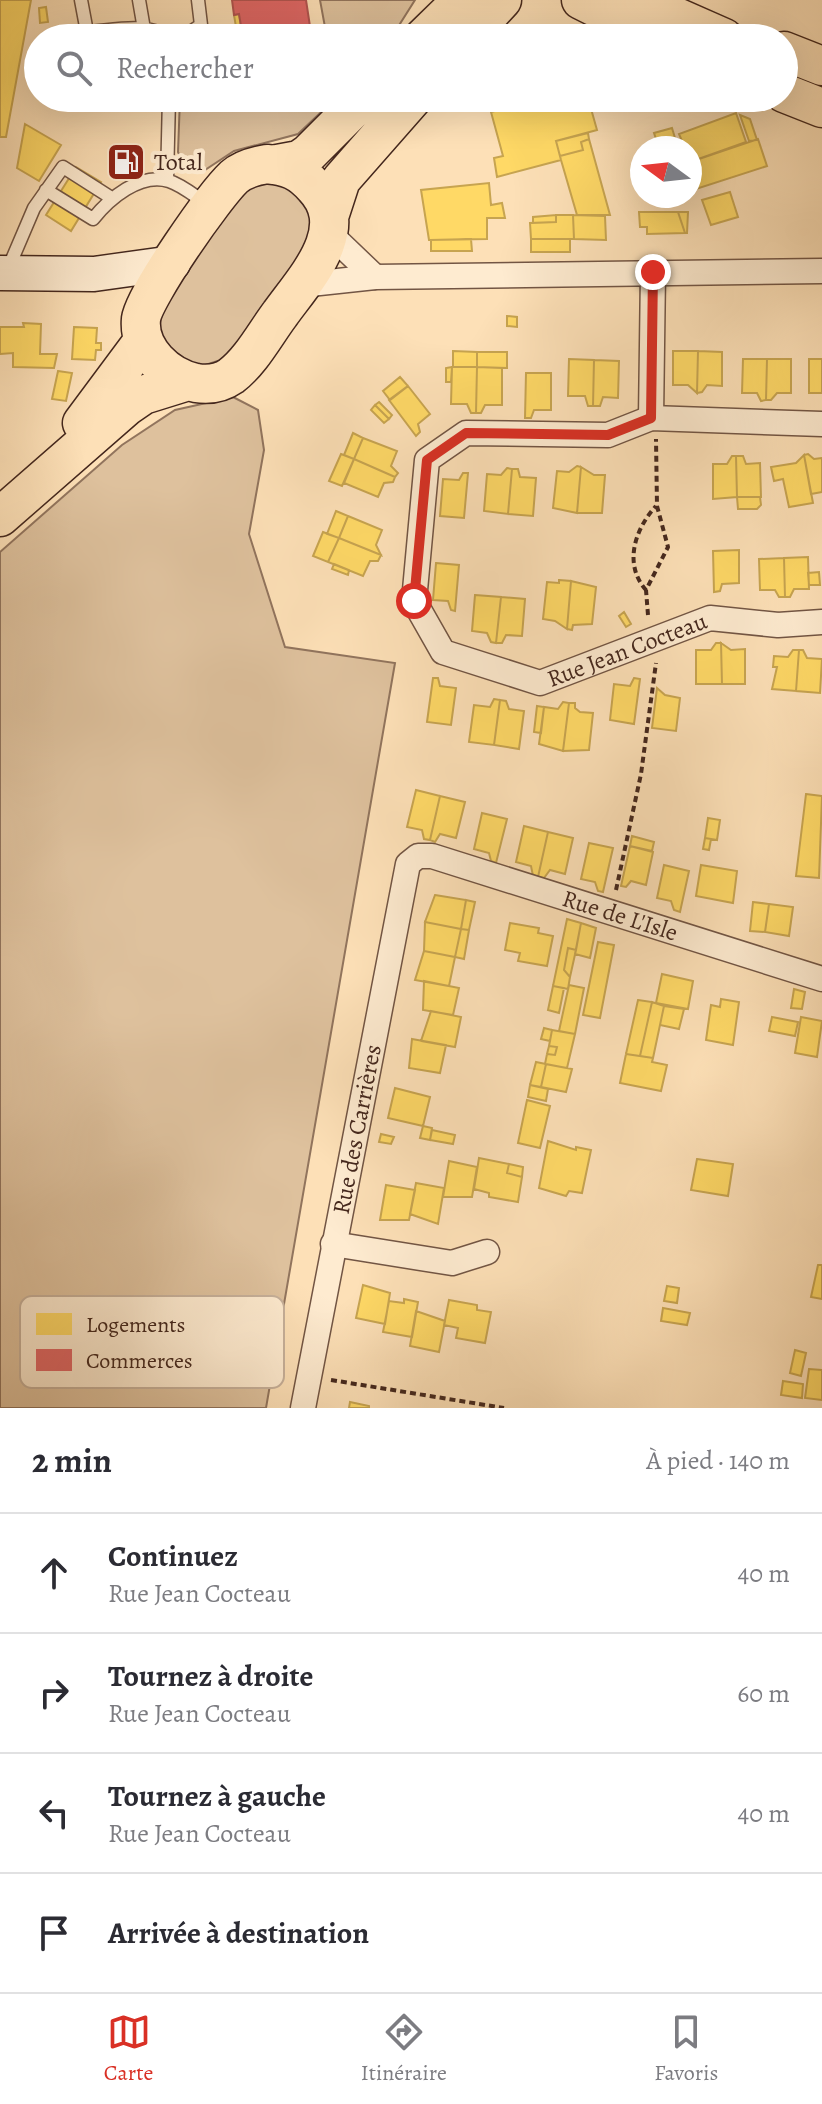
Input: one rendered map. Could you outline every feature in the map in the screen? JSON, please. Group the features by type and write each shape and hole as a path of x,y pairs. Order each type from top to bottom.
{"main road":[{"path":"425,24 440,0"},
{"path":"437,24 462,0"},
{"path":"480,24 502,0"},
{"path":"581,0 629,24"},
{"path":"638,0 692,24"},
{"path":"672,0 724,24"},
{"path":"798,57 822,66"},
{"path":"798,68 822,76"},
{"path":"798,99 822,108"},
{"path":"6,511 97,405 143,325 173,263 210,206 235,176 250,167 299,160 350,112"},
{"path":"6,511 143,395 188,381 213,383 233,374 323,252 341,180 401,112"},
{"path":"272,165 296,170 313,185 329,225"},
{"path":"143,325 162,365 188,381"}],"street":[{"path":"329,225 375,277"},
{"path":"3,273 94,274 173,263"},
{"path":"301,285 375,277 822,271"},
{"path":"653,272 651,418 822,424"},
{"path":"94,274 108,280 143,325"},
{"name":"Rue Jean Cocteau","path":"651,418 608,435 466,433 427,460 414,601 443,652 540,683 710,618 778,625 822,622"},
{"name":"Rue de L'Isle","path":"418,856 432,856 611,910 822,979"},
{"name":"Rue des Carrières","path":"303,1408 408,864 418,856"},
{"path":"333,1244 452,1263 487,1252"}],"lane":[{"path":"81,0 86,24"},
{"path":"139,0 143,24"},
{"path":"198,0 201,24"},
{"path":"167,180 169,112"},
{"path":"3,273 34,208 63,167 110,197"},
{"path":"46,190 93,219 110,197 142,183 167,180 210,206"}],"path":[{"path":"646,590 668,547 657,506 656,431 651,418"},
{"path":"611,910 641,774 656,667 646,590 634,567 633,554 640,528 657,506"},
{"path":"309,1376 504,1408"}],"shaded area":[{"path":"320,0 415,0 400,24 324,24"},
{"path":"179,112 321,112 298,134 234,151 205,170 193,169 183,163 178,152"},
{"path":"279,181 309,204 312,238 230,357 196,368 173,352 161,335 162,315 169,298 239,193 250,185"},
{"path":"233,397 258,410 264,450 249,534 285,647 395,663 284,1304 284,1296 20,1296 20,1388 269,1388 266,1408 0,1408 0,552 122,445 175,410"}],"building: Logements":[{"path":"0,0 31,0 27,24 24,24 6,137 0,137"},
{"path":"46,7 48,22 40,23 39,8"},
{"path":"239,14 241,24 236,24 234,15"},
{"path":"491,112 592,112 597,130 556,141 561,160 497,177 494,158 503,156"},
{"path":"736,113 746,142 702,158 702,136 679,134"},
{"path":"740,115 750,119 757,140 749,141"},
{"path":"25,124 61,145 39,181 17,168"},
{"path":"672,128 674,136 655,136 654,133"},
{"path":"588,133 589,139 581,142 583,150 560,156 556,141"},
{"path":"589,139 610,215 577,215 561,160 560,156 583,150 581,142"},
{"path":"758,139 767,166 702,187 702,158"},
{"path":"76,167 101,182 71,231 46,215"},
{"path":"489,183 491,205 502,203 505,218 487,218 487,239 429,240 421,190"},
{"path":"730,192 738,217 711,225 702,200"},
{"path":"639,212 678,212 685,233 647,234 647,227 640,227"},
{"path":"678,212 688,212 687,233 685,233"},
{"path":"556,215 556,222 533,223 533,217"},
{"path":"556,215 573,215 574,239 531,239 530,223 556,222"},
{"path":"573,215 605,216 606,240 574,239"},
{"path":"471,239 472,251 431,251 431,240"},
{"path":"531,239 570,239 570,252 531,252"},
{"path":"507,316 517,317 517,327 507,326"},
{"path":"23,323 41,324 40,354 57,354 54,368 13,367 13,353 0,354 0,327 24,327"},
{"path":"74,327 97,328 96,343 101,343 101,350 96,350 95,360 72,359"},
{"path":"453,351 477,352 477,367 453,367"},
{"path":"673,351 698,351 697,393 688,385 673,385"},
{"path":"698,351 722,352 722,386 707,385 697,393"},
{"path":"477,352 507,352 507,368 477,367"},
{"path":"569,359 594,360 593,406 588,406 585,396 568,396"},
{"path":"743,359 767,359 766,400 761,401 757,393 742,393"},
{"path":"767,359 791,359 791,393 777,393 771,400 766,400"},
{"path":"809,359 822,359 822,393 809,393"},
{"path":"594,360 619,361 618,398 603,397 600,406 593,406"},
{"path":"452,367 477,367 476,413 471,413 467,404 451,404"},
{"path":"452,367 451,382 446,382 446,368"},
{"path":"477,367 502,368 502,405 485,405 481,413 476,413"},
{"path":"58,371 72,373 66,401 52,399"},
{"path":"526,373 551,373 551,410 534,410 531,418 525,418"},
{"path":"400,377 408,386 390,400 383,391"},
{"path":"408,386 430,414 418,424 420,432 416,436 389,400"},
{"path":"379,402 392,415 389,419 375,405"},
{"path":"375,405 389,419 384,423 371,410"},
{"path":"353,433 363,438 354,459 344,455"},
{"path":"363,438 397,451 391,466 398,473 395,477 354,459"},
{"path":"341,454 354,459 342,486 329,481"},
{"path":"808,454 814,459 822,458 822,492 811,494 804,455"},
{"path":"804,455 813,503 789,507 783,479 774,481 771,467 796,463"},
{"path":"732,456 736,456 737,497 713,499 713,464 727,464"},
{"path":"736,456 743,456 746,464 760,463 761,497 737,497"},
{"path":"354,459 395,477 393,482 384,483 378,497 344,483"},
{"path":"577,466 581,467 577,513 553,508 557,471 569,472"},
{"path":"581,467 594,475 605,475 602,513 577,513"},
{"path":"507,468 512,469 508,514 484,511 487,474 501,475"},
{"path":"512,469 518,469 520,477 536,478 533,516 508,514"},
{"path":"463,473 468,473 464,518 440,516 443,479 459,480"},
{"path":"737,497 760,497 761,505 757,509 738,509"},
{"path":"336,511 348,516 339,538 327,534"},
{"path":"348,516 382,530 376,545 381,555 339,538"},
{"path":"323,532 339,538 328,562 313,556"},
{"path":"339,538 381,555 378,561 370,561 363,576 328,562"},
{"path":"739,550 739,583 722,584 720,591 714,592 713,551"},
{"path":"808,557 809,589 794,589 790,597 785,597 784,558"},
{"path":"784,558 785,597 779,597 775,590 760,590 759,559"},
{"path":"436,563 459,565 455,611 451,610 448,601 433,600"},
{"path":"334,564 349,570 348,575 332,569"},
{"path":"819,572 820,585 809,585 808,573"},
{"path":"559,580 571,581 567,629 555,621 543,619 547,582 559,583"},
{"path":"571,581 596,587 592,624 573,625 572,630 567,629"},
{"path":"475,595 501,597 496,643 491,642 487,633 472,631"},
{"path":"501,597 525,599 522,636 506,635 502,643 496,643"},
{"path":"624,612 631,624 626,627 619,616"},
{"path":"716,643 721,643 722,684 696,684 696,650 711,650"},
{"path":"721,643 731,650 745,649 745,684 722,684"},
{"path":"793,650 799,650 796,691 772,689 777,667 773,667 774,656 788,657"},
{"path":"799,650 803,650 807,658 822,659 820,693 796,691"},
{"path":"433,678 438,678 440,686 456,688 451,725 427,722"},
{"path":"634,678 640,679 634,724 610,720 614,684 630,686"},
{"path":"657,688 665,695 680,698 676,731 652,728"},
{"path":"494,699 500,700 494,745 469,742 474,705 490,707"},
{"path":"500,700 506,701 509,709 524,711 519,749 494,745"},
{"path":"563,702 569,703 563,751 539,744 544,707 558,709"},
{"path":"569,703 575,703 575,708 580,712 593,713 589,750 563,751"},
{"path":"537,706 544,707 541,733 534,732"},
{"path":"416,790 440,796 430,840 424,839 422,830 407,827"},
{"path":"806,794 822,796 819,878 796,876"},
{"path":"440,796 465,802 456,838 440,834 435,842 430,840"},
{"path":"482,813 507,819 496,863 491,861 489,853 474,849"},
{"path":"708,818 720,820 717,840 705,838"},
{"path":"524,826 548,832 538,877 533,876 531,866 516,862"},
{"path":"548,832 573,838 565,874 550,870 544,878 538,877"},
{"path":"632,836 654,842 652,851 630,846"},
{"path":"705,838 711,839 709,850 703,849"},
{"path":"589,843 613,848 603,892 598,891 595,882 581,879"},
{"path":"630,846 653,852 646,885 631,881 626,887 621,886"},
{"path":"664,865 689,871 680,912 674,910 671,901 657,898"},
{"path":"701,865 737,871 733,903 696,896"},
{"path":"435,895 466,900 461,929 425,922"},
{"path":"466,900 475,902 469,930 461,929"},
{"path":"753,902 769,904 765,932 750,931"},
{"path":"769,904 793,907 789,936 765,932"},
{"path":"567,919 581,923 576,950 568,948 564,970 570,977 568,989 553,986"},
{"path":"425,922 461,929 455,957 424,951"},
{"path":"510,923 539,928 538,933 553,936 547,966 518,961 520,953 505,950"},
{"path":"581,923 596,928 590,958 575,954"},
{"path":"461,929 469,930 464,959 455,957"},
{"path":"598,942 614,945 600,1018 583,1015"},
{"path":"568,948 576,950 570,977 564,970"},
{"path":"424,951 455,957 449,986 415,980"},
{"path":"662,974 693,981 688,1009 656,1003"},
{"path":"424,981 459,988 453,1015 423,1010"},
{"path":"569,985 584,988 575,1034 559,1031"},
{"path":"553,986 564,988 559,1013 548,1010"},
{"path":"794,989 805,992 802,1009 791,1008"},
{"path":"721,999 739,1002 733,1045 706,1040 711,1005 720,1007"},
{"path":"638,1000 652,1002 640,1056 626,1054"},
{"path":"652,1002 664,1006 653,1058 640,1056"},
{"path":"664,1006 684,1009 679,1029 660,1025"},
{"path":"431,1011 461,1017 455,1047 421,1041"},
{"path":"772,1017 798,1022 795,1036 769,1031"},
{"path":"801,1017 822,1021 817,1057 795,1053"},
{"path":"544,1028 552,1030 550,1041 541,1039"},
{"path":"552,1030 575,1034 567,1068 545,1064 547,1054 555,1055 557,1047 549,1046"},
{"path":"412,1039 446,1045 440,1073 409,1068"},
{"path":"549,1046 557,1047 555,1055 547,1054"},
{"path":"626,1054 653,1058 652,1062 667,1065 661,1091 620,1083"},
{"path":"536,1062 546,1064 541,1087 530,1085"},
{"path":"546,1064 572,1069 566,1092 541,1087"},
{"path":"530,1085 548,1089 546,1101 528,1097"},
{"path":"395,1088 430,1097 423,1126 388,1118"},
{"path":"527,1100 550,1106 540,1148 518,1143"},
{"path":"423,1126 432,1128 430,1140 420,1138"},
{"path":"432,1130 455,1135 453,1144 430,1140"},
{"path":"381,1134 394,1137 391,1144 379,1142"},
{"path":"548,1141 576,1150 576,1147 591,1150 582,1193 569,1191 566,1196 539,1188"},
{"path":"479,1158 509,1164 507,1173 522,1177 518,1202 489,1197 489,1193 474,1189"},
{"path":"697,1159 733,1164 728,1196 691,1190"},
{"path":"449,1161 477,1167 472,1197 443,1197"},
{"path":"509,1164 523,1167 522,1177 507,1173"},
{"path":"416,1183 444,1188 438,1224 410,1214"},
{"path":"386,1185 415,1190 409,1220 380,1220"},
{"path":"818,1265 822,1265 822,1299 811,1297"},
{"path":"363,1285 390,1293 385,1324 356,1318"},
{"path":"667,1286 679,1288 677,1303 664,1301"},
{"path":"404,1299 418,1302 412,1337 383,1332 389,1301 404,1303"},
{"path":"449,1300 477,1305 477,1310 491,1312 485,1343 456,1338 458,1328 444,1325"},
{"path":"663,1308 690,1313 687,1325 661,1321"},
{"path":"416,1311 445,1321 439,1352 410,1346"},
{"path":"795,1350 806,1353 801,1376 790,1373"},
{"path":"809,1369 822,1370 822,1400 805,1398"},
{"path":"783,1381 803,1384 802,1398 781,1395"},
{"path":"350,1402 369,1406 369,1408 349,1408"}],"building: Commerces":[{"path":"232,0 306,0 310,24 241,24 239,14 234,15"}],"place":[{"name":"Total","path":"126,162"}],"route":[{"path":"414,601 427,460 466,433 608,435 651,418 653,272"}]}
